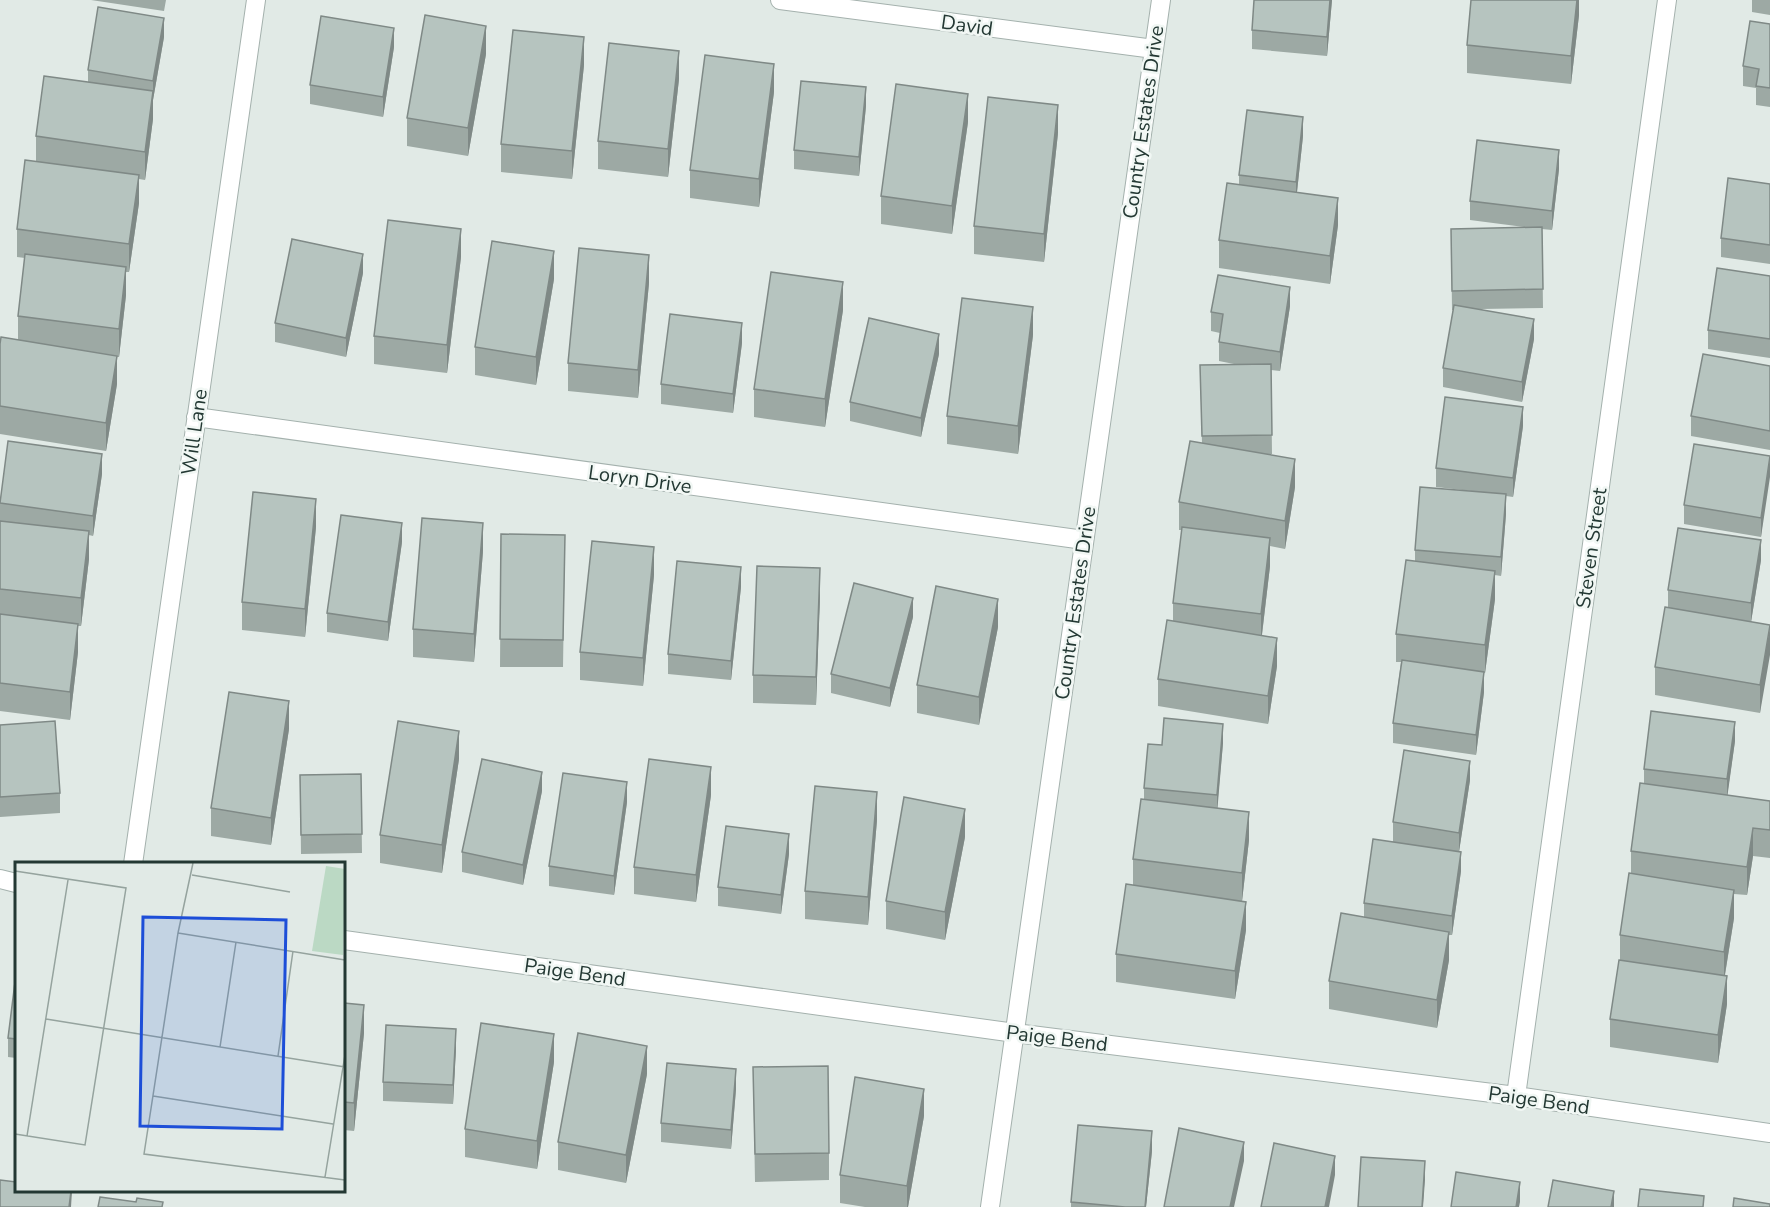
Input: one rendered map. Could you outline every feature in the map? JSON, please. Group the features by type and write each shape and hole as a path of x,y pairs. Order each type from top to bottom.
{"street":[{"name":"Will Lane","path":"133,862 256,0"},
{"name":"David","path":"780,0 1154,49"},
{"name":"Country Estates Drive","path":"990,1207 1161,0"},
{"name":"Steven Street","path":"1516,1096 1667,0"},
{"name":"Loryn Drive","path":"196,417 1084,540"},
{"path":"0,879 15,883"},
{"name":"Paige Bend","path":"345,940 1015,1033 1516,1096 1770,1133"}],"building":[{"path":"1254,0 1330,0 1327,37 1252,30"},
{"path":"1471,0 1577,0 1571,56 1467,45"},
{"path":"98,7 164,18 153,81 88,70"},
{"path":"425,15 486,26 468,128 407,118"},
{"path":"321,16 394,28 383,97 310,85"},
{"path":"1750,21 1770,24 1770,88 1756,86 1759,69 1743,66"},
{"path":"513,30 584,37 572,151 501,144"},
{"path":"609,43 679,51 668,149 598,141"},
{"path":"705,55 774,64 759,179 690,170"},
{"path":"44,76 153,91 145,152 36,136"},
{"path":"801,81 866,87 859,157 794,150"},
{"path":"896,84 968,94 952,206 881,196"},
{"path":"988,97 1058,105 1044,234 974,226"},
{"path":"1247,110 1303,117 1296,182 1239,175"},
{"path":"1477,140 1559,150 1552,211 1470,201"},
{"path":"25,160 139,175 129,244 17,229"},
{"path":"1728,178 1770,184 1770,245 1721,238"},
{"path":"1227,183 1338,198 1330,256 1219,240"},
{"path":"388,220 461,229 447,345 374,336"},
{"path":"1542,227 1543,289 1452,291 1451,229"},
{"path":"292,239 363,254 346,338 275,323"},
{"path":"492,241 554,251 536,357 475,347"},
{"path":"579,248 649,255 638,370 568,363"},
{"path":"25,254 126,267 119,329 18,316"},
{"path":"1717,268 1770,276 1770,339 1708,330"},
{"path":"771,272 843,282 825,399 754,389"},
{"path":"1218,275 1290,287 1280,352 1219,342 1223,314 1211,312"},
{"path":"962,298 1033,307 1018,426 947,416"},
{"path":"1454,305 1534,319 1522,382 1443,368"},
{"path":"670,314 742,323 733,394 661,384"},
{"path":"869,318 939,334 921,418 850,402"},
{"path":"1,337 117,356 106,423 0,406"},
{"path":"1703,354 1770,366 1770,431 1691,416"},
{"path":"1271,364 1272,435 1202,436 1200,365"},
{"path":"1445,397 1523,407 1513,478 1436,468"},
{"path":"8,441 102,454 93,516 0,503"},
{"path":"1190,441 1295,459 1285,521 1179,502"},
{"path":"1694,444 1770,456 1761,518 1684,505"},
{"path":"1420,487 1506,494 1501,557 1415,550"},
{"path":"253,492 316,499 305,609 242,602"},
{"path":"341,515 402,523 388,622 327,613"},
{"path":"422,518 483,523 474,634 413,629"},
{"path":"0,521 89,531 81,598 0,589"},
{"path":"1182,527 1270,538 1261,614 1173,603"},
{"path":"1678,528 1761,540 1751,603 1668,590"},
{"path":"501,534 565,535 563,640 500,639"},
{"path":"592,541 654,547 643,658 580,652"},
{"path":"1406,560 1495,571 1485,645 1396,634"},
{"path":"677,561 741,567 731,661 668,654"},
{"path":"757,566 820,568 816,677 753,675"},
{"path":"854,583 913,598 890,688 831,674"},
{"path":"936,586 998,599 979,697 917,685"},
{"path":"1665,607 1770,625 1760,685 1655,667"},
{"path":"0,614 78,624 70,692 0,683"},
{"path":"1167,620 1277,638 1268,696 1158,679"},
{"path":"1402,660 1484,672 1476,735 1393,723"},
{"path":"229,692 289,701 271,818 211,808"},
{"path":"1651,711 1735,722 1727,779 1644,769"},
{"path":"1164,718 1223,724 1217,795 1144,788 1148,744 1162,745"},
{"path":"55,721 60,793 0,797 0,725"},
{"path":"398,721 459,731 442,845 380,835"},
{"path":"1404,750 1470,761 1459,833 1393,822"},
{"path":"482,759 542,772 523,865 462,852"},
{"path":"649,759 711,767 696,875 634,867"},
{"path":"563,773 627,782 614,876 549,866"},
{"path":"361,774 362,834 301,835 300,775"},
{"path":"1640,783 1770,801 1770,830 1753,828 1747,867 1631,851"},
{"path":"815,786 877,792 868,897 805,891"},
{"path":"904,797 965,809 945,912 886,901"},
{"path":"1141,799 1249,812 1242,873 1133,859"},
{"path":"726,826 789,834 781,895 718,887"},
{"path":"1373,839 1461,852 1452,916 1364,903"},
{"path":"1629,873 1734,890 1724,952 1620,935"},
{"path":"1126,884 1246,902 1235,971 1116,954"},
{"path":"1341,913 1449,932 1437,1000 1329,981"},
{"path":"1619,960 1727,976 1718,1035 1610,1019"},
{"path":"15,982 15,1039 8,1038"},
{"path":"345,1003 364,1005 354,1103 345,1102"},
{"path":"481,1023 554,1034 537,1141 465,1129"},
{"path":"386,1025 456,1029 453,1085 383,1082"},
{"path":"578,1033 647,1046 626,1155 558,1142"},
{"path":"667,1063 736,1069 731,1130 661,1123"},
{"path":"828,1066 829,1153 755,1154 753,1067"},
{"path":"855,1077 924,1089 907,1186 840,1175"},
{"path":"1078,1125 1152,1131 1145,1207 1071,1202"},
{"path":"1179,1128 1244,1142 1230,1207 1164,1207"},
{"path":"1274,1143 1335,1156 1325,1207 1261,1207"},
{"path":"1361,1157 1425,1161 1422,1207 1358,1207"},
{"path":"1456,1172 1520,1182 1516,1207 1451,1207"},
{"path":"0,1180 15,1182 15,1192 71,1192 69,1207 0,1207"},
{"path":"1553,1180 1614,1191 1611,1207 1548,1207"},
{"path":"1640,1189 1704,1196 1703,1207 1638,1207"},
{"path":"100,1197 136,1202 137,1198 163,1202 162,1207 98,1207"},
{"path":"1734,1198 1770,1204 1770,1207 1733,1207"}]}
